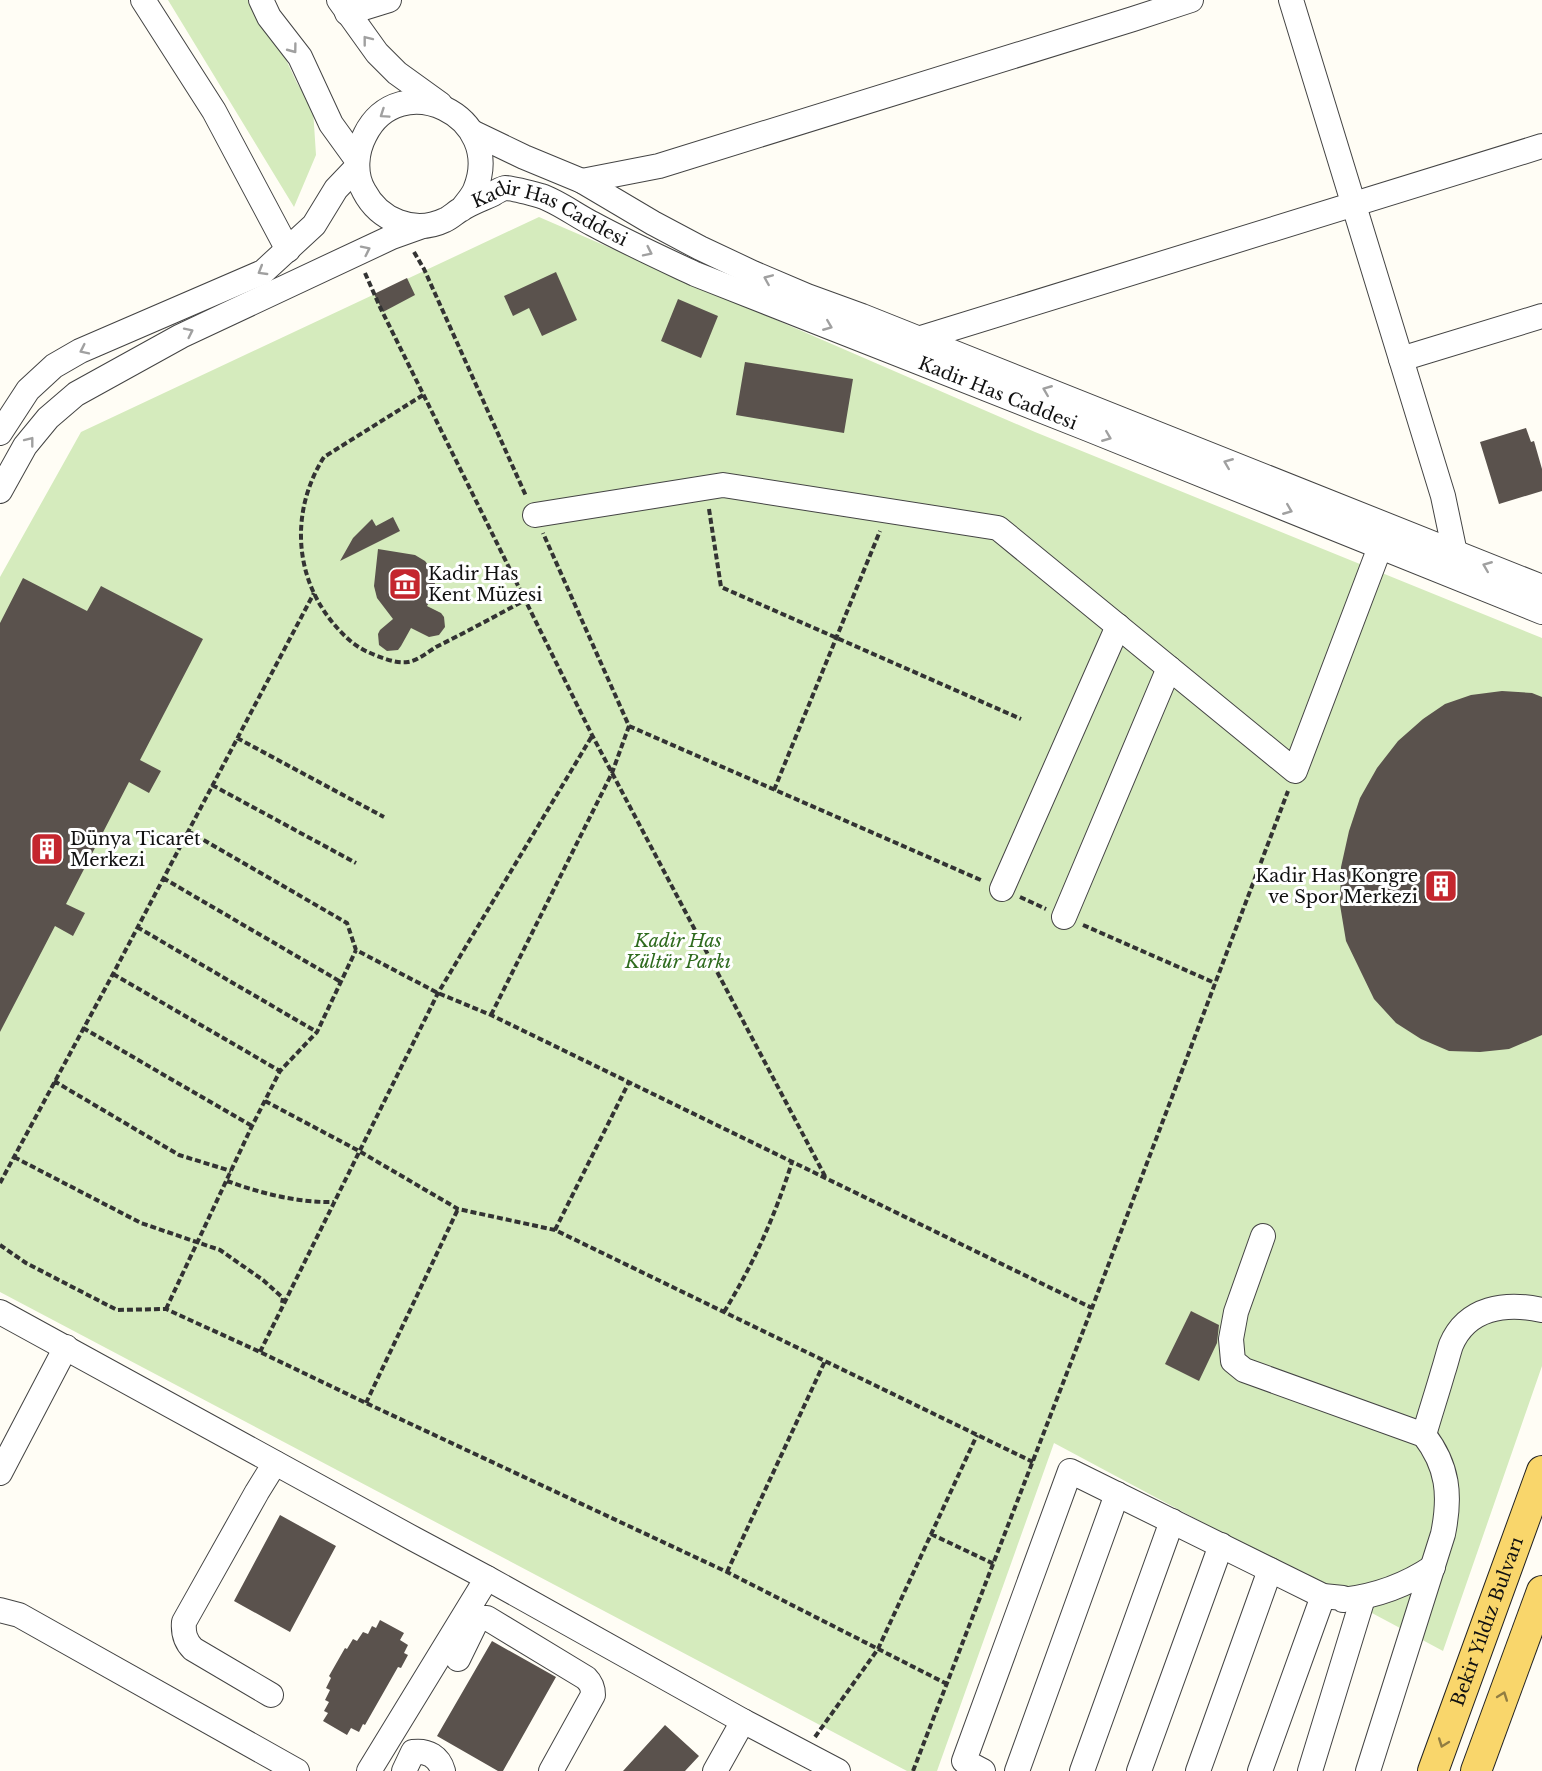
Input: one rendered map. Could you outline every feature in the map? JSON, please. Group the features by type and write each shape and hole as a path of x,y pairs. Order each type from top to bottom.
{"main road":[{"name":"Bekir Yıldız Bulvarı","path":"1433,1771 1542,1471"},
{"path":"1476,1771 1542,1591"}],"street":[{"path":"143,0 214,111 288,250"},
{"path":"261,0 269,17 300,57 331,124 357,163"},
{"path":"0,491 25,446 48,418 76,394 180,336 392,237 445,220 462,208 474,192 480,172 480,151 472,132 459,116 397,73 377,53 343,6 389,0"},
{"path":"582,181 659,166 1130,10 1191,0"},
{"path":"1291,0 1443,496 1455,553"},
{"path":"425,226 404,225 386,217 370,203 360,185 357,163 359,145 369,127 383,112 402,104 422,102 442,106"},
{"name":"Kadir Has Caddesi","path":"472,132 582,181 653,223 742,268 807,296 1542,586"},
{"path":"918,339 1542,146"},
{"path":"0,433 28,390 54,366 80,351 263,272 314,225 336,189 357,163"},
{"name":"Kadir Has Caddesi","path":"462,208 504,188 543,197 647,252 724,286 1542,612"},
{"path":"1401,359 1542,316"},
{"path":"535,515 723,485 998,528 1295,771 1380,547"},
{"path":"1002,889 1118,626"},
{"path":"1064,917 1169,668"},
{"path":"1263,1236 1236,1312 1231,1339 1233,1361 1244,1370 1424,1435 1439,1457 1447,1484 1446,1516 1433,1567 1368,1771"},
{"path":"1424,1435 1451,1346 1463,1326 1481,1312 1501,1307 1529,1307 1542,1310"},
{"path":"0,1312 487,1578 743,1721 809,1761 838,1771"},
{"path":"0,1473 66,1347"},
{"path":"271,1695 192,1649 186,1639 184,1622 275,1463"},
{"path":"983,1771 964,1761 1070,1471 1323,1596 1343,1600 1363,1598 1400,1586 1433,1567"},
{"path":"1017,1771 1117,1494"},
{"path":"1082,1771 1172,1521"},
{"path":"1139,1771 1221,1545"},
{"path":"1198,1771 1270,1570"},
{"path":"369,1771 487,1578"},
{"path":"1260,1771 1323,1596"},
{"path":"1310,1771 1363,1598"},
{"path":"0,1610 19,1615 297,1771"},
{"path":"458,1659 477,1620 487,1618 586,1677 593,1689 593,1695 551,1771"},
{"path":"715,1771 743,1721"},
{"path":"404,1771 413,1752 419,1751 437,1758 443,1771"}],"path":[{"path":"424,270 428,278"},
{"path":"374,295 592,735 826,1178"},
{"path":"423,394 324,457 317,468 307,491 301,526 304,565 314,593 329,619 349,640 375,655 408,662 525,600"},
{"path":"705,488 721,587 1021,719"},
{"path":"774,790 888,511"},
{"path":"0,1184 314,593"},
{"path":"629,726 1215,983"},
{"path":"260,1352 438,993 592,735"},
{"path":"237,738 384,817"},
{"path":"913,1771 1092,1308 1295,771"},
{"path":"491,1015 612,773"},
{"path":"213,785 356,863"},
{"path":"166,1309 280,1071 317,1032 356,950 347,923 188,831"},
{"path":"163,878 341,982"},
{"path":"137,927 317,1032"},
{"path":"356,950 438,993 491,1015 1092,1308"},
{"path":"113,974 280,1071"},
{"path":"83,1028 252,1126"},
{"path":"54,1082 179,1155 231,1171"},
{"path":"555,1230 629,1082"},
{"path":"265,1101 359,1151 458,1209 555,1230 1033,1462"},
{"path":"14,1157 141,1223 220,1250 263,1280 283,1298 280,1309"},
{"path":"724,1312 765,1238 792,1162"},
{"path":"226,1181 282,1196 319,1203 334,1202"},
{"path":"366,1403 458,1209"},
{"path":"0,1245 26,1263 117,1310 166,1309 260,1352 727,1572 947,1684"},
{"path":"727,1572 825,1361"},
{"path":"809,1761 878,1649 977,1435"},
{"path":"931,1534 994,1564"}],"green space":[{"path":"168,0 248,0 281,49 297,83 313,109 316,155 294,207"},
{"name":"Kadir Has Kültür Parkı","path":"539,217 1035,432 1542,638 1542,1366 1443,1651 1054,1443 937,1771 907,1771 0,1292 0,577 81,432"}],"building":[{"path":"556,272 577,320 542,336 529,308 513,316 504,296"},
{"path":"407,278 415,295 383,312 374,294"},
{"path":"678,299 718,316 701,358 661,341"},
{"path":"745,362 853,379 844,433 736,415"},
{"path":"1526,428 1531,442 1534,441 1542,469 1542,491 1499,504 1480,442"},
{"path":"393,517 400,531 340,561 353,538 372,519 376,526"},
{"name":"Kadir Has Kent Müzesi","path":"378,549 415,555 425,561 432,570 435,582 434,594 427,606 444,617 445,627 439,635 429,637 411,628 398,650 387,651 379,645 380,630 393,619 377,598 374,586"},
{"name":"Dünya Ticaret Merkezi","path":"23,578 87,611 101,586 203,639 140,760 161,771 149,793 129,782 66,904 85,913 73,936 55,926 0,1032 0,623"},
{"name":"Kadir Has Kongre ve Spor Merkezi","path":"1502,691 1532,693 1542,697 1542,1035 1509,1049 1480,1052 1449,1051 1421,1039 1396,1023 1374,999 1346,941 1340,905 1341,867 1349,831 1360,798 1377,768 1398,741 1423,719 1445,704 1471,695"},
{"path":"1191,1311 1219,1325 1217,1343 1199,1381 1165,1364"},
{"path":"280,1515 336,1546 290,1632 234,1601"},
{"path":"380,1620 404,1633 400,1640 408,1645 404,1653 408,1655 401,1668 398,1667 365,1725 363,1724 359,1732 351,1728 347,1735 323,1721 328,1713 324,1711 329,1702 325,1700 330,1690 326,1688 331,1678 329,1676 345,1648 347,1649 353,1639 357,1641 363,1632 368,1634 372,1626 376,1628"},
{"path":"492,1641 556,1677 503,1771 498,1771 437,1736"},
{"path":"665,1725 699,1756 685,1771 623,1771"}],"place":[{"name":"Kadir Has Kent Müzesi","path":"405,584"},
{"name":"Dünya Ticaret Merkezi","path":"47,849"},
{"name":"Kadir Has Kongre ve Spor Merkezi","path":"1441,886"}]}
